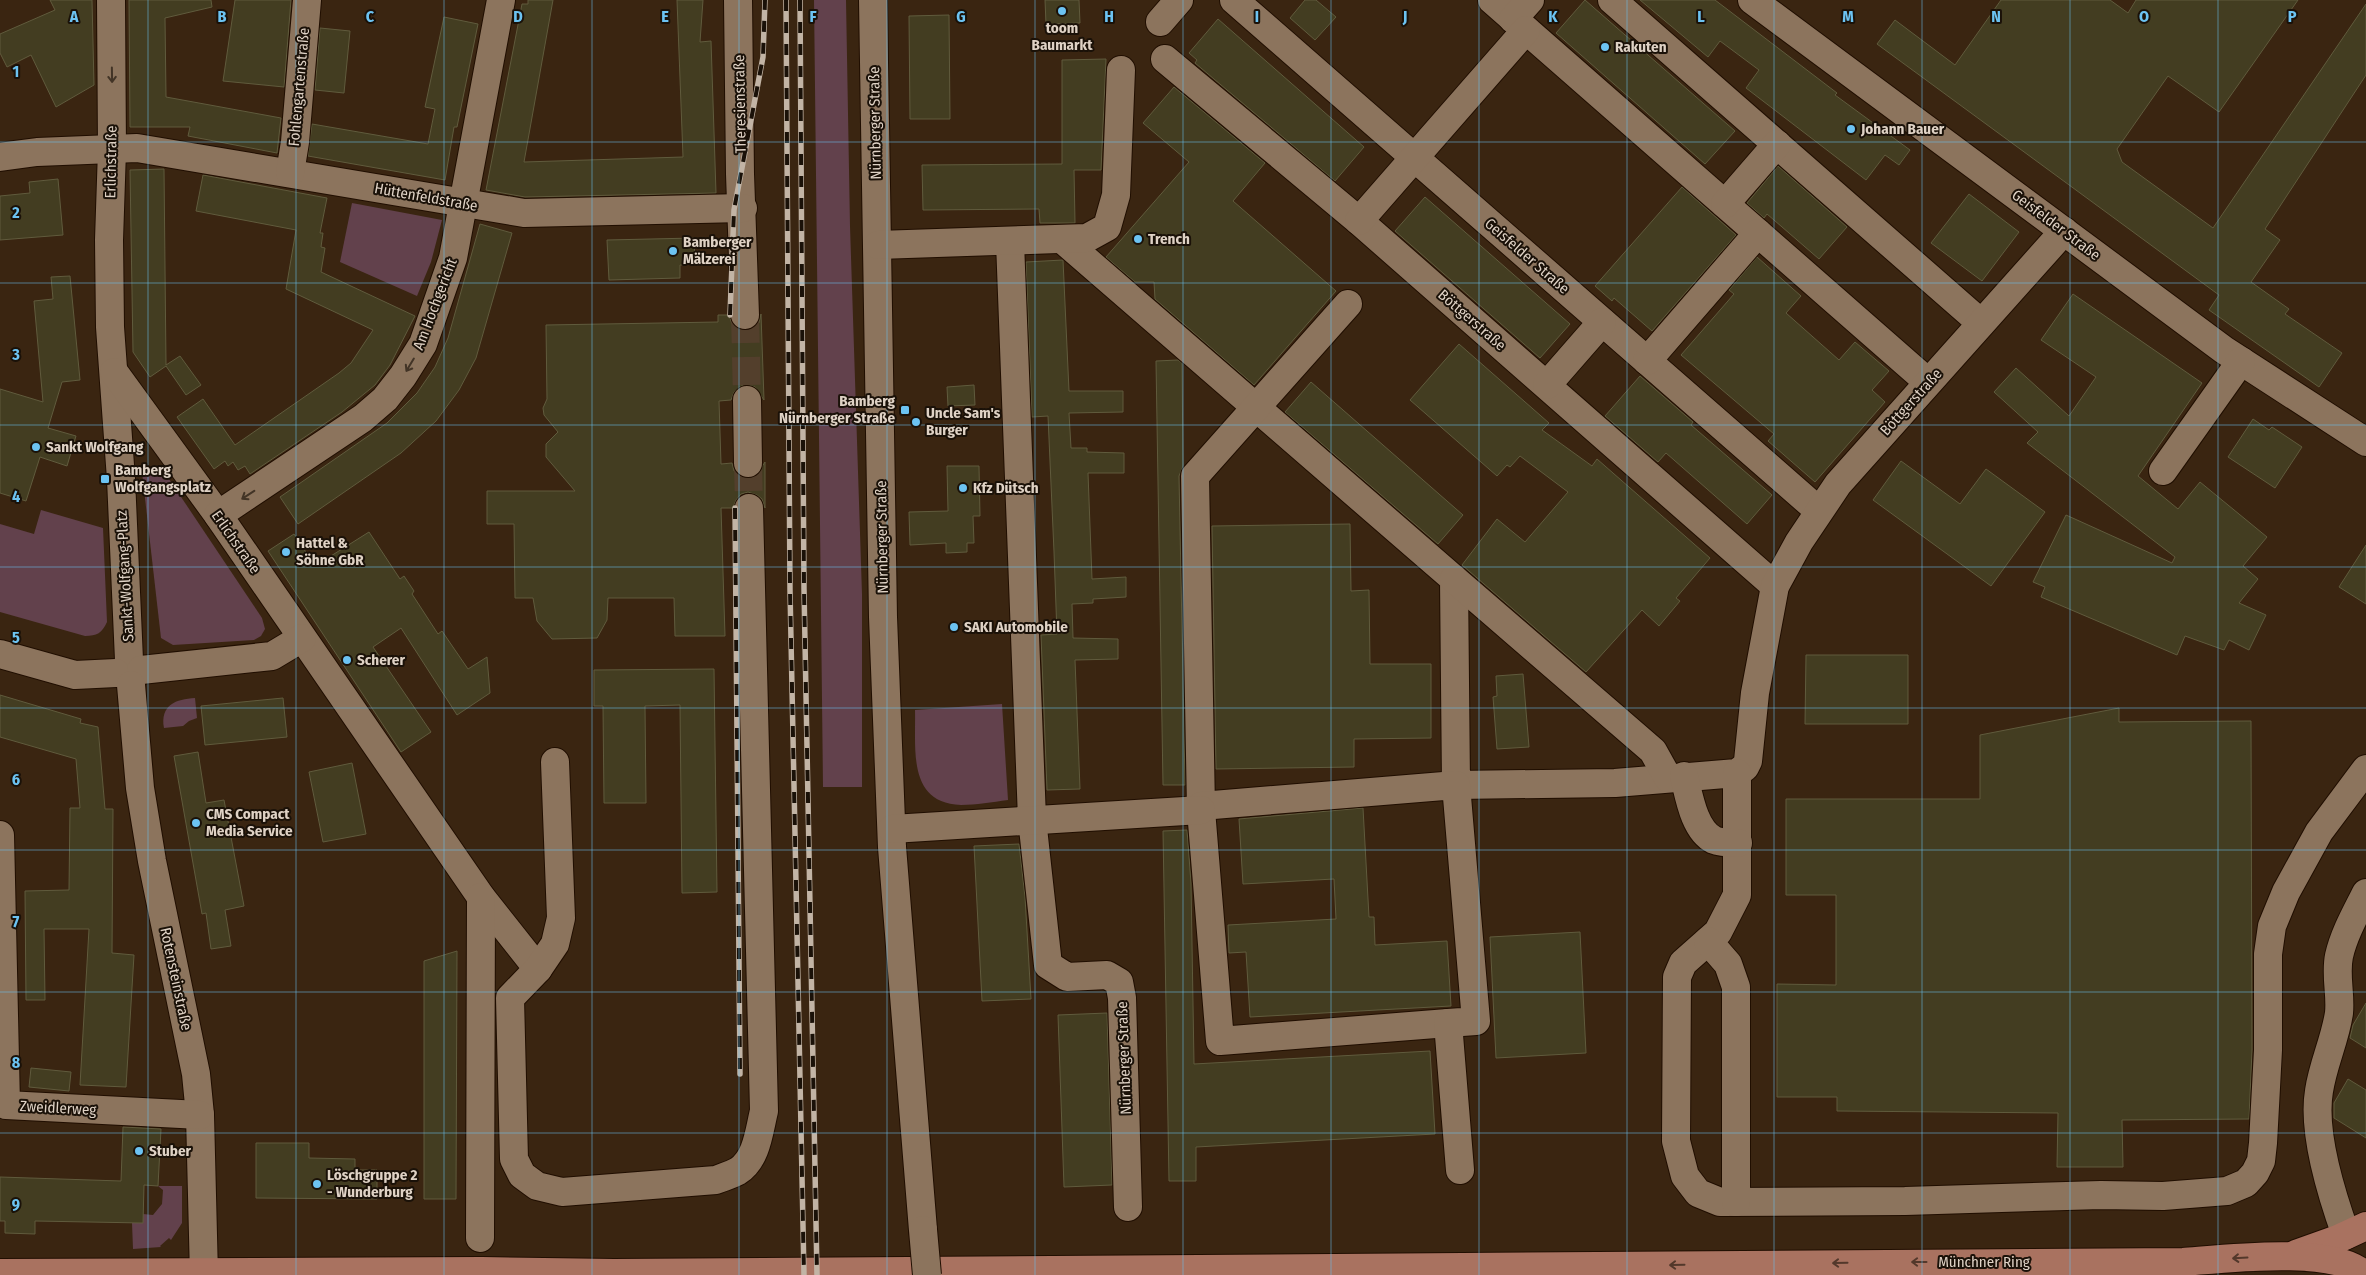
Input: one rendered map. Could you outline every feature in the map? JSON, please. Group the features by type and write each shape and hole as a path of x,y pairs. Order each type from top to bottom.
{"main road":[{"path":"2289,1256 2356,1230"},
{"path":"2289,1256 2349,1264 2364,1275"},
{"name":"Münchner Ring","path":"0,1273 1889,1269 2183,1262 2289,1256"}],"street":[{"name":"Erlichstraße","path":"111,0 112,150 109,240 110,327 114,372 218,515 481,898 538,969"},
{"name":"Fohlengartenstraße","path":"290,173 295,142 307,0"},
{"name":"Am Hochgericht","path":"218,515 363,418 391,391 423,344 453,258 501,0"},
{"name":"Theresienstraße","path":"738,0 740,174 745,315"},
{"name":"Nürnberger Straße","path":"873,0 883,618 892,828 927,1275"},
{"path":"1160,22 1179,0"},
{"name":"Geisfelder Straße","path":"1234,0 1819,511"},
{"path":"1492,0 1523,16 1758,234 1928,382"},
{"path":"1612,0 1981,323"},
{"name":"Geisfelder Straße","path":"1752,0 2241,361 2366,442"},
{"path":"1359,221 1414,158 1523,16"},
{"name":"Böttgerstraße","path":"1165,59 1359,221 1776,586"},
{"path":"878,245 1075,239 1107,227 1116,195 1121,70"},
{"path":"1725,204 1777,144"},
{"name":"Hüttenfeldstraße","path":"0,156 37,152 137,148 524,213 742,208"},
{"name":"Böttgerstraße","path":"1737,773 1745,767 1748,761 1755,693 1776,586 1799,542 1838,484 2064,231"},
{"path":"1647,361 1758,234"},
{"path":"1075,239 1257,408 1653,751 1676,777 1706,833 1713,839 1738,843"},
{"name":"Nürnberger Straße","path":"1010,242 1032,820 1048,965 1067,977 1107,975 1119,982 1122,998 1128,1208"},
{"path":"1348,304 1195,476 1201,808 1220,1041 1476,1021 1456,785 1454,579"},
{"path":"1547,385 1602,322"},
{"path":"2163,471 2241,361"},
{"name":"Sankt-Wolfgang-Platz","path":"114,372 129,672"},
{"path":"747,400 748,463"},
{"path":"555,762 562,918 555,944 538,969 510,998 514,1158 522,1175 537,1186 562,1192 716,1180 739,1171 750,1159 757,1141 764,1111 749,508"},
{"path":"0,654 75,675 129,672 272,656 302,638"},
{"name":"Rotensteinstraße","path":"129,672 140,788 152,861 196,1074 200,1115 204,1274"},
{"path":"892,828 1201,808 1456,785 1615,783 1737,773 1737,895 1722,926 1683,963 1677,977 1676,1141 1685,1176 1698,1193 1720,1202 1905,1201 2101,1195 2163,1196 2227,1191 2246,1183 2255,1173 2261,1160 2263,1143 2268,1050 2268,954 2272,926 2286,892 2319,832 2366,769"},
{"name":"Zweidlerweg","path":"0,835 6,1105 200,1115"},
{"path":"2356,1230 2335,1206 2320,1137 2318,1110 2319,1090 2335,1033 2339,1010 2339,957 2348,929 2366,893"},
{"path":"480,1238 481,898"},
{"path":"1708,941 1728,964 1736,987 1736,1202"},
{"path":"1448,1023 1460,1170"}],"shaded area":[{"path":"814,0 846,0 850,226 862,594 862,787 823,787"},
{"path":"352,203 442,220 431,262 417,296 340,262"},
{"path":"161,467 262,618 265,629 261,636 254,640 173,645 161,638 142,472"},
{"path":"41,510 103,528 107,622 103,629 96,634 85,636 0,612 0,524 34,534"},
{"path":"195,698 197,718 183,726 164,728 164,714 171,705 182,700"},
{"path":"1002,704 1008,800 961,805 944,802 931,795 923,784 918,771 915,741 915,710"},
{"path":"158,1186 182,1186 182,1223 171,1240 169,1238 161,1247 133,1249 132,1223 142,1223 143,1214 153,1215 162,1204 163,1190"}],"building":[{"path":"50,0 92,0 94,85 56,107 31,55 7,67 0,53 0,34 55,10"},
{"path":"129,0 211,0 212,7 165,18 166,97 281,118 277,153 188,136 190,127 130,127"},
{"path":"235,0 291,0 284,87 223,81"},
{"path":"528,0 553,0 524,162 683,157 677,0 703,0 700,42 711,41 716,193 525,197 486,190 522,4 528,4"},
{"name":"toom Baumarkt","path":"1045,0 1079,0 1080,23 1046,24"},
{"path":"1305,0 1316,0 1336,17 1315,40 1290,18"},
{"path":"1585,0 1735,131 1705,164 1556,33"},
{"path":"1640,0 1715,0 1837,93 1835,95 1910,150 1899,165 1885,155 1866,180 1746,88 1759,70 1720,41 1708,57"},
{"path":"2001,0 2110,0 2128,13 2136,0 2298,0 2219,112 2168,76 2117,149 2122,162 2213,228 2366,4 2366,75 2265,229 2280,240 2251,282 2289,309 2285,314 2342,353 2319,387 2209,310 2219,295 1877,44 1895,20 1955,65"},
{"path":"949,15 950,119 910,119 909,16"},
{"path":"444,17 478,24 457,127 454,127 445,180 308,156 312,124 428,144 435,109 425,107"},
{"path":"1218,19 1364,147 1335,181 1195,63 1197,60 1189,53"},
{"path":"320,28 350,31 344,93 315,90"},
{"path":"1106,59 1101,170 1074,170 1075,223 1040,223 1039,209 923,210 922,165 1062,164 1062,60"},
{"path":"1174,87 1265,163 1233,201 1336,291 1254,385 1155,299 1154,282 1135,282 1106,257 1189,162 1143,123"},
{"path":"1778,166 1847,227 1819,259 1767,214 1764,218 1747,203"},
{"path":"164,169 166,365 180,356 201,385 186,395 166,366 150,377 133,352 130,170"},
{"path":"203,175 327,198 320,233 323,233 321,247 325,248 321,272 415,316 390,365 375,385 342,412 250,474 245,466 238,470 233,462 228,466 225,461 214,469 177,417 203,399 235,445 351,363 373,330 286,289 296,230 196,211"},
{"path":"58,179 63,235 0,240 0,196 30,193 29,182"},
{"path":"1682,187 1736,235 1652,331 1614,298 1612,301 1595,286"},
{"path":"1969,194 2019,232 1982,281 1931,243"},
{"path":"1425,197 1570,324 1540,358 1395,231"},
{"path":"480,224 512,233 476,358 459,390 436,421 401,453 298,524 280,497 387,423 417,393 435,367 448,338"},
{"path":"694,238 695,264 680,265 680,278 609,280 607,240"},
{"path":"1757,257 1801,296 1786,313 1839,360 1855,342 1889,371 1872,390 1885,402 1815,482 1768,441 1774,434 1681,355 1734,294 1729,290"},
{"path":"1063,260 1069,391 1123,391 1123,412 1069,413 1071,448 1087,448 1087,452 1124,453 1124,473 1088,473 1092,579 1126,577 1126,597 1093,599 1093,603 1072,604 1073,638 1118,639 1118,659 1075,660 1080,789 1047,790 1041,635 1057,634 1054,552 1048,416 1032,417 1026,262"},
{"path":"70,276 80,380 62,382 48,428 76,436 67,466 40,457 26,501 0,493 0,389 43,402 34,301 53,299 51,277"},
{"path":"2073,294 2202,383 2138,476 2178,509 2200,482 2267,537 2243,566 2258,579 2239,603 2266,615 2249,650 2229,640 2224,650 2185,636 2177,655 2041,597 2045,587 2033,582 2066,515 2172,563 2175,557 2027,443 2038,432 1994,392 2016,368 2069,416 2096,377 2041,340"},
{"path":"761,314 764,400 755,387 746,384 734,392 731,400 719,401 721,464 732,463 734,471 740,476 749,479 756,476 765,462 765,508 762,499 748,492 741,494 733,508 721,508 725,636 675,636 674,598 608,598 607,620 597,638 552,639 537,621 533,598 515,598 514,524 487,524 487,491 575,491 546,457 546,444 558,432 544,415 543,408 547,399 546,325 718,322 718,315 729,315 732,324 738,329 746,331 754,328 759,323"},
{"path":"1459,344 1549,423 1542,430 1592,466 1597,459 1710,558 1676,598 1680,601 1659,626 1642,610 1586,672 1462,565 1497,519 1525,542 1568,492 1520,456 1510,467 1507,465 1497,476 1410,400"},
{"path":"1178,360 1182,363 1183,466 1179,476 1185,785 1163,785 1156,361"},
{"path":"1640,376 1693,422 1691,425 1772,495 1747,524 1666,453 1658,462 1605,416"},
{"path":"1311,382 1463,515 1438,544 1285,412"},
{"path":"974,385 975,405 948,406 947,387"},
{"path":"2253,419 2269,430 2272,427 2302,447 2275,488 2228,457"},
{"path":"1901,461 1960,504 1986,469 2045,512 1991,586 1873,500"},
{"path":"947,466 979,466 980,516 973,516 974,543 967,543 967,552 946,553 946,543 910,545 909,512 948,511"},
{"path":"1350,524 1351,591 1369,590 1370,664 1431,664 1431,738 1354,739 1354,767 1216,769 1212,526"},
{"path":"369,532 400,579 404,576 414,591 412,594 438,634 442,631 468,669 487,657 490,693 457,715 401,628 373,647 431,732 401,752 268,551 294,534 315,566"},
{"path":"2366,545 2366,604 2339,587"},
{"path":"1806,655 1908,655 1908,724 1805,724"},
{"path":"714,669 717,892 682,893 680,705 645,706 646,803 604,803 603,706 594,706 594,670"},
{"path":"1523,674 1529,747 1497,749 1493,697 1497,696 1496,676"},
{"path":"0,695 81,719 80,723 98,727 105,809 113,809 112,953 134,955 126,1087 80,1085 89,929 44,929 45,1000 26,1000 25,891 69,890 70,808 80,808 76,759 0,737"},
{"path":"283,698 287,737 205,745 201,706"},
{"path":"2119,708 2119,722 2251,721 2252,1050 2249,1119 2122,1120 2123,1167 2057,1167 2058,1113 1837,1111 1837,1097 1777,1097 1777,984 1836,985 1836,895 1786,895 1786,799 1980,799 1980,735"},
{"path":"198,752 206,803 224,800 244,906 225,910 231,946 211,949 206,913 202,914 174,756"},
{"path":"352,763 366,834 323,842 309,772"},
{"path":"1363,808 1369,917 1374,917 1375,945 1447,941 1451,1006 1250,1017 1246,952 1229,953 1228,925 1336,919 1334,879 1243,884 1239,819"},
{"path":"1187,830 1191,883 1194,1064 1430,1051 1435,1134 1196,1147 1196,1181 1169,1181 1163,831"},
{"path":"1019,844 1025,897 1031,999 982,1001 974,846"},
{"path":"1580,932 1586,1053 1496,1058 1490,937"},
{"path":"457,951 456,1199 424,1199 424,961"},
{"path":"2366,1003 2366,1048 2350,1038 2353,1025"},
{"path":"1107,1013 1112,1185 1064,1187 1058,1015"},
{"path":"31,1068 71,1072 69,1091 29,1087"},
{"path":"2348,1079 2366,1090 2366,1138 2334,1118 2334,1103"},
{"path":"123,1127 161,1129 158,1186 144,1185 143,1223 35,1221 35,1234 5,1233 5,1221 0,1221 0,1177 121,1181"},
{"name":"Löschgruppe 2 - Wunderburg","path":"256,1143 309,1143 309,1158 355,1159 355,1170 377,1170 377,1199 256,1198"}],"tunnel":[{"path":"745,315 747,400"},
{"path":"748,463 749,508"}],"railway":[{"path":"730,315 734,210 763,57 765,0"},
{"path":"786,0 790,590 804,1275"},
{"path":"800,0 804,589 817,1275"},
{"path":"735,508 740,1074"}],"place":[{"name":"toom Baumarkt","path":"1062,11"},
{"name":"Rakuten","path":"1605,47"},
{"name":"Johann Bauer","path":"1851,129"},
{"name":"Trench","path":"1138,239"},
{"name":"Bamberger Mälzerei","path":"673,251"},
{"name":"Bamberg Nürnberger Straße","path":"905,410"},
{"name":"Uncle Sam's Burger","path":"916,422"},
{"name":"Sankt Wolfgang","path":"36,447"},
{"name":"Bamberg Wolfgangsplatz","path":"105,479"},
{"name":"Kfz Dütsch","path":"963,488"},
{"name":"Hattel & Söhne GbR","path":"286,552"},
{"name":"SAKI Automobile","path":"954,627"},
{"name":"Scherer","path":"347,660"},
{"name":"CMS Compact Media Service","path":"196,823"},
{"name":"Stuber","path":"139,1151"},
{"name":"Löschgruppe 2 - Wunderburg","path":"317,1184"}]}
